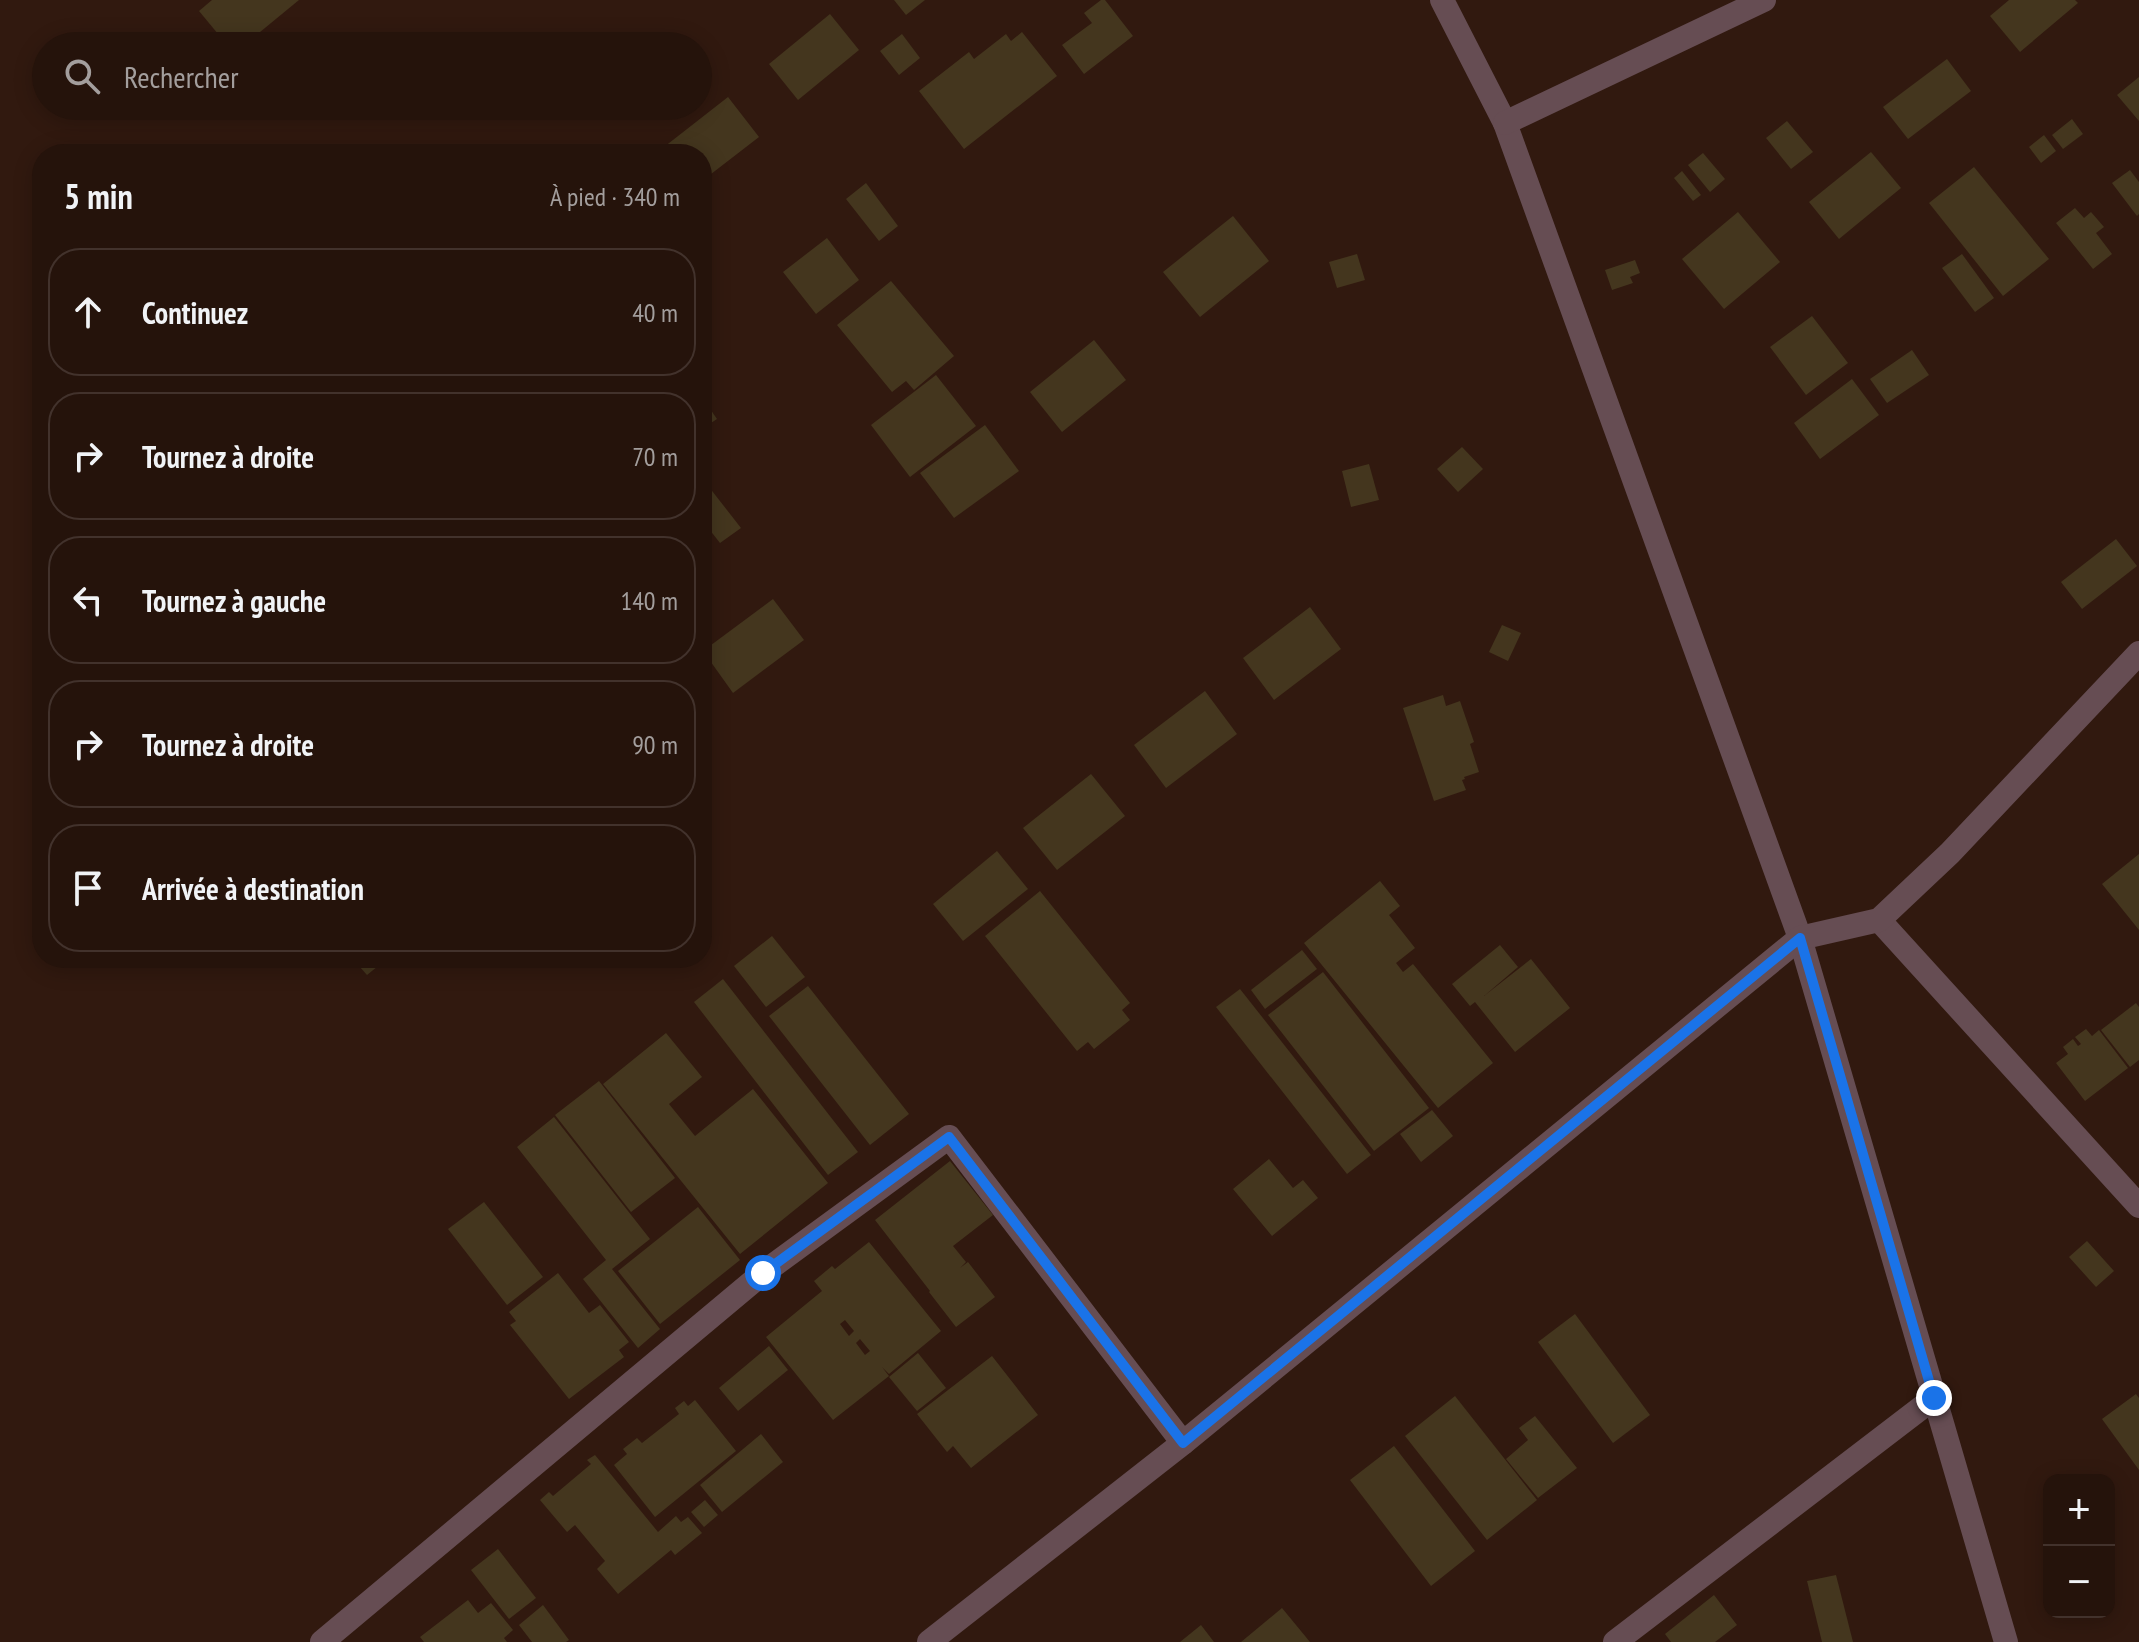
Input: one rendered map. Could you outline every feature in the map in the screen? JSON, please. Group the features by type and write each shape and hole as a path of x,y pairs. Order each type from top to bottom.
{"street":[{"path":"1442,0 1505,123 1800,938 2006,1642"},
{"path":"1505,123 1764,0"},
{"path":"929,1642 1183,1443 1800,938 1879,920 1950,853 2139,653"},
{"path":"1879,920 2139,1206"},
{"path":"322,1642 763,1273 949,1137 1183,1443"},
{"path":"1615,1642 1934,1398"}],"building":[{"path":"212,0 299,0 260,32 216,32 199,11"},
{"path":"894,0 925,0 906,15"},
{"path":"1105,0 1133,36 1084,74 1062,45 1092,23 1084,13"},
{"path":"2009,0 2075,0 2078,3 2020,52 1990,16"},
{"path":"830,14 859,50 798,100 769,64"},
{"path":"1022,32 1057,76 964,149 919,91 969,52 974,59 1006,34 1011,41"},
{"path":"902,34 920,58 899,75 880,51"},
{"path":"1947,59 1971,91 1908,139 1883,107"},
{"path":"2139,77 2139,121 2117,95"},
{"path":"728,97 759,137 712,173 712,144 668,144 699,120 712,120 712,110"},
{"path":"2072,119 2083,134 2063,149 2052,135"},
{"path":"1787,121 1813,152 1791,169 1766,138"},
{"path":"2044,135 2056,151 2041,163 2029,147"},
{"path":"1871,152 1901,188 1839,239 1809,202"},
{"path":"1703,153 1725,179 1710,192 1688,165"},
{"path":"1974,167 2049,259 2003,296 1929,203"},
{"path":"2130,170 2139,182 2137,216 2112,183"},
{"path":"1682,171 1701,195 1693,201 1674,178"},
{"path":"866,183 898,226 879,241 846,199"},
{"path":"2075,208 2084,218 2091,212 2104,227 2096,233 2112,254 2093,269 2056,223"},
{"path":"1738,212 1780,262 1724,309 1682,259"},
{"path":"1233,216 1269,261 1200,317 1163,272"},
{"path":"827,238 859,280 816,314 783,272"},
{"path":"1357,254 1365,280 1337,288 1329,262"},
{"path":"1962,254 1994,298 1975,312 1942,268"},
{"path":"1635,260 1640,273 1630,277 1633,283 1612,290 1605,270"},
{"path":"891,281 954,356 914,390 906,381 892,392 837,325"},
{"path":"1812,316 1848,363 1806,395 1770,347"},
{"path":"1094,340 1126,380 1062,432 1030,392"},
{"path":"1912,350 1929,375 1887,403 1870,379"},
{"path":"936,375 976,426 910,477 871,425"},
{"path":"1852,379 1879,415 1820,459 1794,423"},
{"path":"985,425 1019,471 954,518 920,473"},
{"path":"1462,447 1483,469 1458,492 1437,469"},
{"path":"1369,464 1379,500 1351,507 1342,471"},
{"path":"712,491 741,528 720,543 712,533"},
{"path":"2116,539 2137,566 2082,609 2061,582"},
{"path":"773,599 804,640 733,693 712,664 712,644"},
{"path":"1310,607 1341,649 1274,700 1243,658"},
{"path":"1502,625 1521,633 1508,661 1489,652"},
{"path":"1205,691 1237,734 1166,788 1134,745"},
{"path":"1443,695 1446,706 1460,701 1474,742 1470,744 1479,772 1464,777 1462,780 1466,790 1434,801 1403,708"},
{"path":"1091,774 1125,816 1057,870 1023,828"},
{"path":"997,851 1028,889 963,941 933,904"},
{"path":"2139,854 2139,930 2102,884"},
{"path":"1380,881 1400,906 1389,915 1415,948 1396,963 1403,972 1413,964 1493,1063 1438,1108 1304,943"},
{"path":"1040,891 1130,1003 1122,1010 1130,1020 1094,1049 1088,1042 1077,1051 985,936"},
{"path":"772,936 805,977 766,1007 734,966"},
{"path":"1500,945 1518,967 1484,996 1531,959 1570,1008 1515,1052 1475,1002 1470,1006 1452,984"},
{"path":"1302,950 1317,969 1265,1009 1251,990"},
{"path":"361,968 376,968 367,975"},
{"path":"1323,972 1429,1108 1374,1151 1268,1015"},
{"path":"723,979 858,1152 828,1175 694,1002"},
{"path":"808,986 909,1114 870,1145 769,1016"},
{"path":"1240,989 1371,1155 1347,1174 1216,1007"},
{"path":"2136,1003 2139,1007 2139,1060 2130,1067 2101,1030"},
{"path":"2086,1029 2092,1036 2099,1030 2128,1068 2085,1101 2056,1063 2068,1054 2063,1047 2073,1039 2078,1046 2081,1044 2075,1037"},
{"path":"666,1033 702,1077 669,1104 695,1136 753,1089 828,1183 740,1254 603,1084"},
{"path":"599,1081 675,1178 631,1212 555,1115"},
{"path":"1432,1110 1453,1136 1421,1162 1400,1134"},
{"path":"554,1117 650,1239 612,1269 660,1329 638,1348 583,1279 606,1260 517,1147"},
{"path":"1269,1159 1293,1188 1303,1180 1318,1198 1272,1236 1233,1189"},
{"path":"950,1161 993,1215 953,1246 966,1262 960,1268 968,1262 995,1297 956,1327 875,1220"},
{"path":"484,1202 543,1277 507,1305 448,1229"},
{"path":"698,1207 740,1260 660,1324 618,1271"},
{"path":"2087,1241 2114,1271 2096,1287 2069,1257"},
{"path":"869,1242 941,1331 889,1374 882,1367 889,1376 833,1420 766,1337 822,1291 814,1281 832,1266 835,1269","holes":["845,1320 854,1331 849,1336 840,1324","860,1339 870,1351 865,1355 856,1343"]},
{"path":"558,1273 589,1313 600,1305 629,1342 619,1350 624,1357 569,1399 510,1325 516,1321 509,1312"},
{"path":"1575,1314 1650,1415 1613,1443 1538,1342"},
{"path":"769,1346 788,1370 738,1411 719,1388"},
{"path":"918,1353 946,1388 917,1411 889,1377"},
{"path":"992,1356 1038,1415 971,1468 953,1446 947,1452 917,1414"},
{"path":"2136,1394 2139,1398 2139,1470 2102,1419"},
{"path":"1455,1396 1537,1500 1487,1540 1405,1436"},
{"path":"695,1400 736,1451 655,1517 614,1465 627,1454 623,1449 637,1438 642,1443 679,1414 675,1408 684,1401 688,1406"},
{"path":"1535,1416 1577,1468 1538,1498 1506,1459 1528,1440 1519,1428"},
{"path":"761,1434 783,1462 722,1512 700,1485"},
{"path":"1394,1446 1475,1551 1431,1586 1350,1480"},
{"path":"595,1455 658,1532 676,1516 681,1522 688,1517 702,1533 675,1555 671,1550 618,1594 597,1569 605,1561 575,1525 567,1532 540,1500 549,1492 553,1496 591,1464 587,1460"},
{"path":"705,1500 718,1515 704,1527 691,1512"},
{"path":"498,1549 536,1598 509,1619 471,1570"},
{"path":"1836,1575 1853,1642 1822,1642 1807,1581"},
{"path":"1714,1595 1737,1625 1715,1642 1671,1642 1665,1634"},
{"path":"468,1600 478,1613 491,1603 513,1630 504,1638 507,1642 424,1642 420,1637"},
{"path":"543,1605 569,1640 532,1642 519,1625"},
{"path":"1282,1608 1310,1642 1241,1642"},
{"path":"1201,1625 1214,1642 1180,1642"}],"route":[{"path":"763,1273 949,1137 1183,1443 1800,938 1934,1398"}]}
